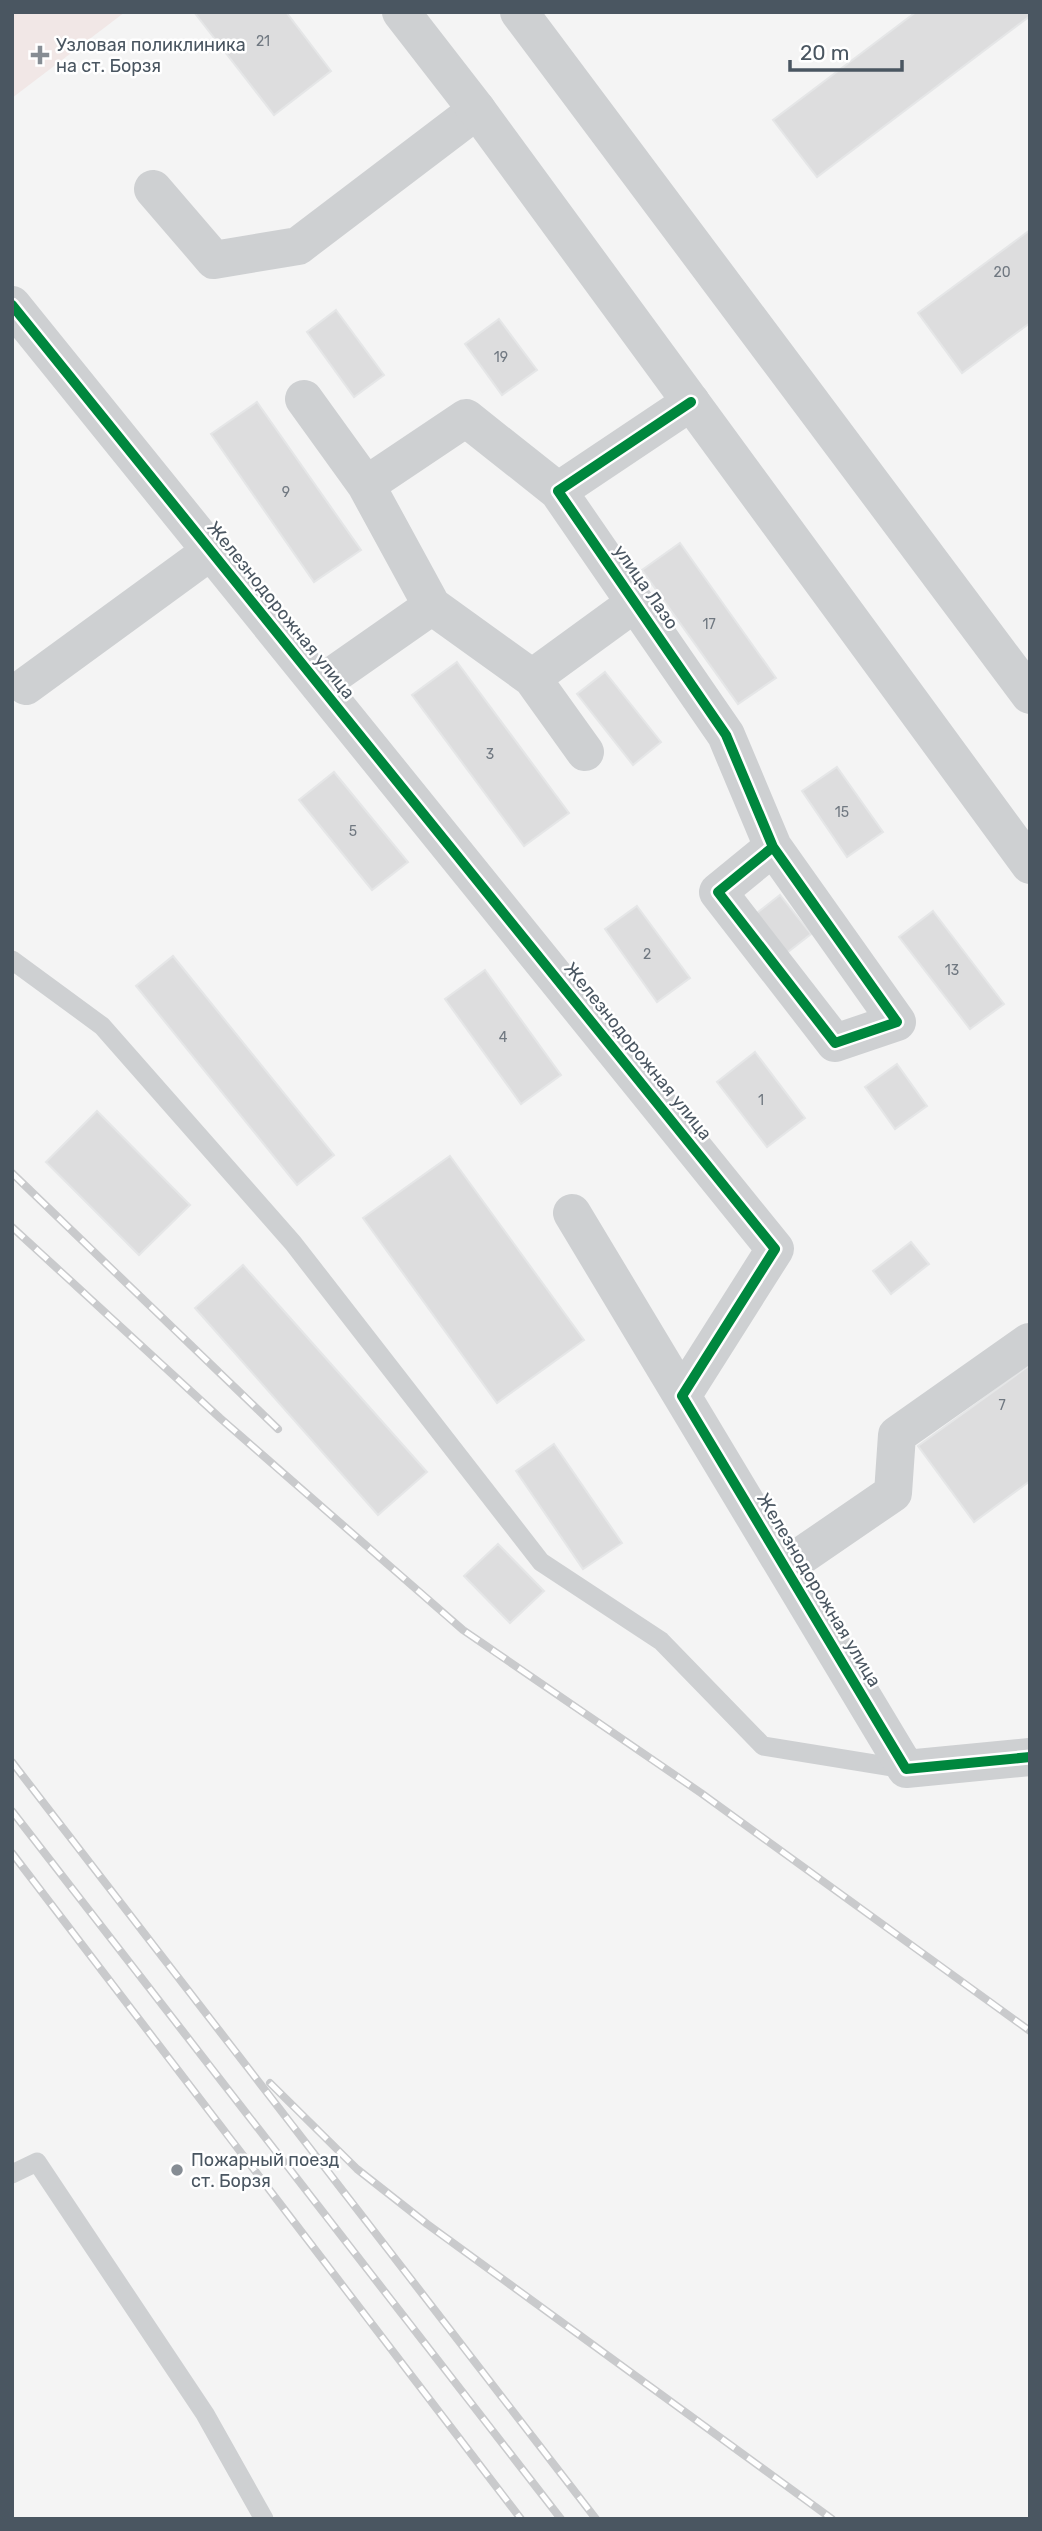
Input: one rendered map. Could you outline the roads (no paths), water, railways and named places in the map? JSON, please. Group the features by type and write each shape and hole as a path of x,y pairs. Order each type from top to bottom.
{"street":[{"path":"401,12 477,110 1030,865"},
{"path":"519,12 1027,685"},
{"path":"153,189 214,260 298,247 477,110"},
{"name":"Железнодорожная улица","path":"12,305 24,343 211,551 775,1249 682,1396 906,1769"},
{"path":"304,399 366,485 432,606 532,678 585,752"},
{"path":"558,491 691,402"},
{"name":"улица Лазо","path":"366,485 466,418 558,491 726,735 773,847 897,1022 835,1043 718,892 773,847"},
{"name":"Железнодорожная улица","path":"26,686 211,551"},
{"name":"улица Лазо","path":"532,678 635,603"},
{"path":"319,685 432,606"},
{"path":"572,1213 682,1396"},
{"path":"785,1567 892,1493 897,1434 1029,1342"},
{"path":"906,1769 1030,1757"}],"lane":[{"path":"12,960 102,1026 293,1243 541,1562 661,1642 763,1746 906,1769"},
{"path":"12,2174 37,2162 205,2414 264,2519"}],"railway":[{"path":"12,1173 278,1429"},
{"path":"12,1227 220,1418 463,1630 701,1793 1030,2031"},
{"path":"12,1762 596,2519"},
{"path":"12,1811 561,2519"},
{"path":"12,1853 521,2519"},
{"path":"270,2083 357,2169 427,2224 832,2519"}],"place":[{"name":"Узловая поликлиника на ст. Борзя","path":"40,55"},
{"name":"Пожарный поезд ст. Борзя","path":"177,2170"}]}
